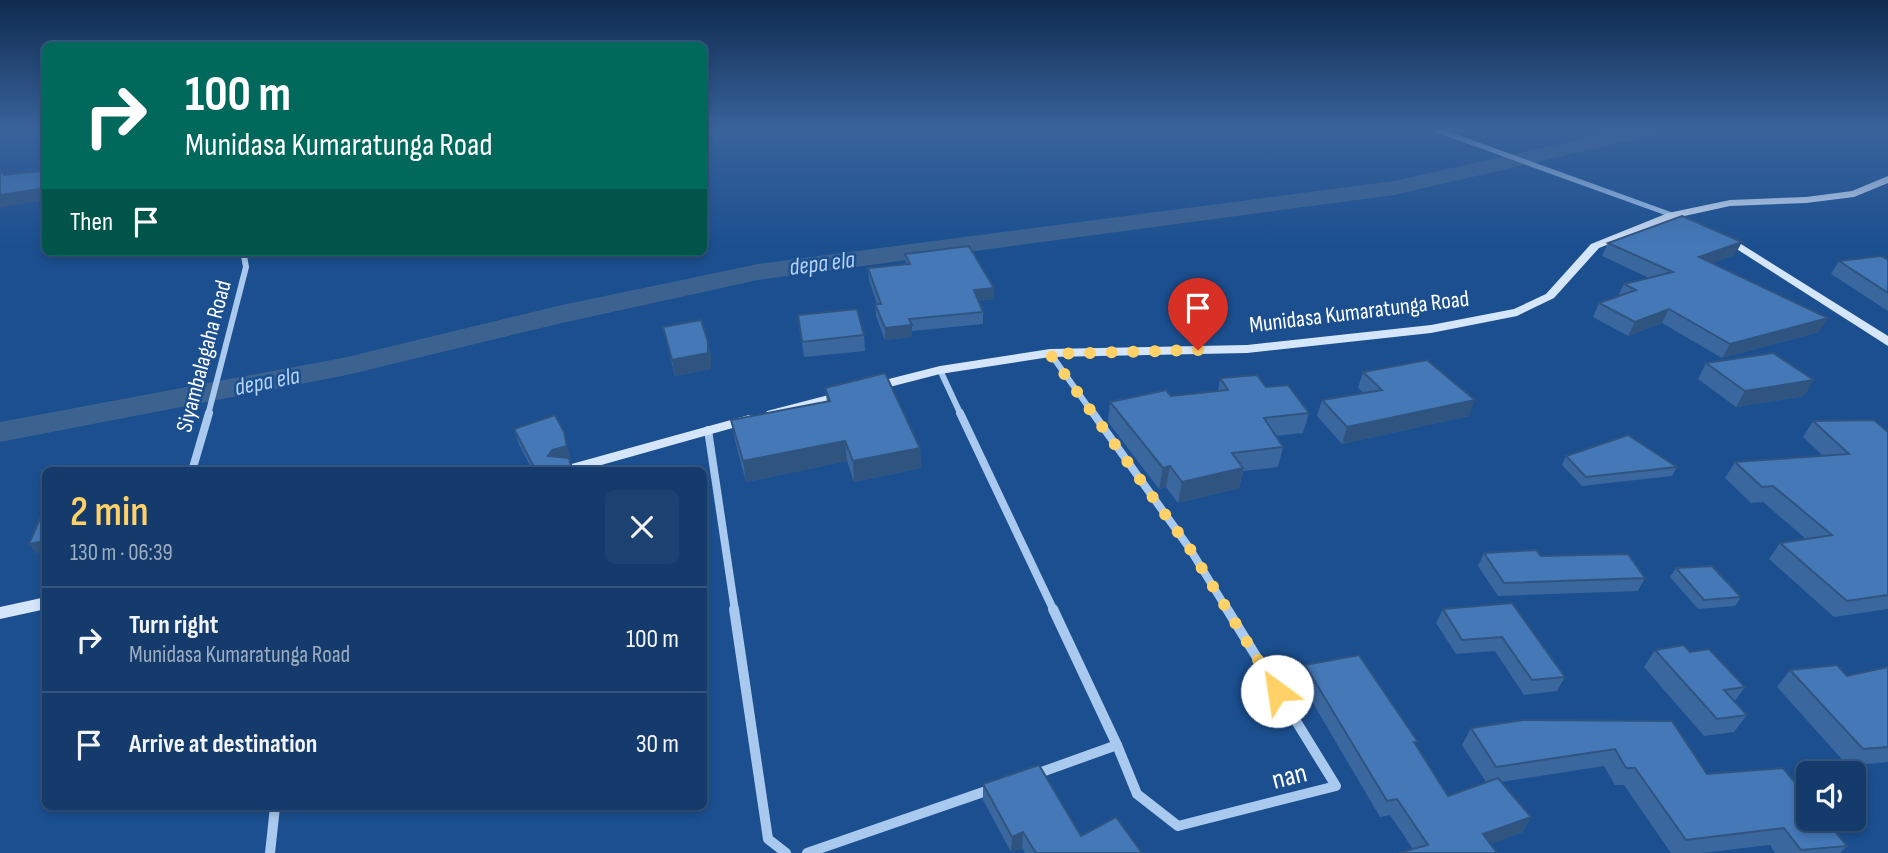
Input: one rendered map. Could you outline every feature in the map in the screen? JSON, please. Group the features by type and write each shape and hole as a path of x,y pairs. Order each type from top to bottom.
{"street":[{"path":"1551,170 1697,224"},
{"name":"Munidasa Kumaratunga Road","path":"576,467 940,370 1050,354 1247,349 1430,329 1517,312 1550,296 1595,246 1672,215 1730,203 1806,200 1854,194 1888,179"},
{"path":"1717,233 1747,248 1888,342"},
{"name":"Siyambalagaha Road","path":"193,467 210,413 247,267 244,256"},
{"name":"nan","path":"1050,354 1190,549 1336,786 1178,826 1137,794 1117,745"},
{"path":"940,370 1117,745 1031,776"},
{"path":"708,430 768,839 786,853"},
{"path":"0,613 42,604"},
{"path":"807,853 1005,785"},
{"path":"270,853 275,810"}],"building":[{"path":"0,171 4,175 41,171 42,189 0,195"},
{"path":"1682,216 1742,242 1699,257 1828,318 1730,344 1669,309 1635,322 1599,303 1636,290 1624,284 1673,272 1608,243"},
{"path":"969,246 994,288 974,290 983,312 909,319 912,325 885,328 875,304 881,304 868,268 910,264 905,254"},
{"path":"1881,256 1888,260 1888,293 1839,261"},
{"path":"857,309 864,335 802,342 798,315"},
{"path":"701,320 708,342 708,353 672,360 663,327"},
{"path":"1773,353 1814,380 1745,391 1706,363"},
{"path":"1427,360 1475,400 1347,427 1322,400 1382,390 1363,372"},
{"path":"885,373 920,448 853,461 845,441 743,461 731,420 830,401 825,388"},
{"path":"1257,375 1266,387 1288,385 1309,413 1264,418 1283,447 1232,453 1243,468 1182,482 1170,466 1163,468 1110,402 1166,390 1171,396 1228,390 1220,378"},
{"path":"555,415 564,432 567,446 552,450 548,456 569,458 571,467 534,467 514,429"},
{"path":"1874,420 1888,432 1888,595 1847,601 1780,543 1832,535 1773,486 1762,487 1735,462 1849,454 1813,421"},
{"path":"1628,435 1677,467 1586,477 1566,456"},
{"path":"42,514 42,542 29,544"},
{"path":"1536,550 1541,556 1628,554 1645,578 1504,583 1484,553"},
{"path":"1712,566 1741,597 1704,600 1676,568"},
{"path":"1512,603 1565,677 1532,680 1502,637 1462,640 1443,609"},
{"path":"1684,645 1690,652 1709,649 1745,687 1724,690 1747,715 1717,719 1655,650"},
{"path":"1359,655 1418,742 1414,742 1448,796 1498,778 1531,817 1483,834 1497,853 1398,853 1428,845 1397,799 1387,801 1305,665"},
{"path":"1837,665 1847,676 1888,667 1888,747 1863,749 1790,670"},
{"path":"1523,720 1672,721 1707,774 1783,768 1796,784 1796,831 1835,831 1847,846 1801,850 1784,828 1686,840 1635,768 1626,768 1615,749 1496,767 1471,728"},
{"path":"1039,765 1081,836 1116,817 1142,853 1036,853 1023,832 1012,837 983,784"}],"waterway":[{"name":"depa ela","path":"0,432 347,366 562,314 758,272 1394,188 1474,170"}],"route":[{"path":"1198,350 1050,354 1190,549 1277,691"}]}
